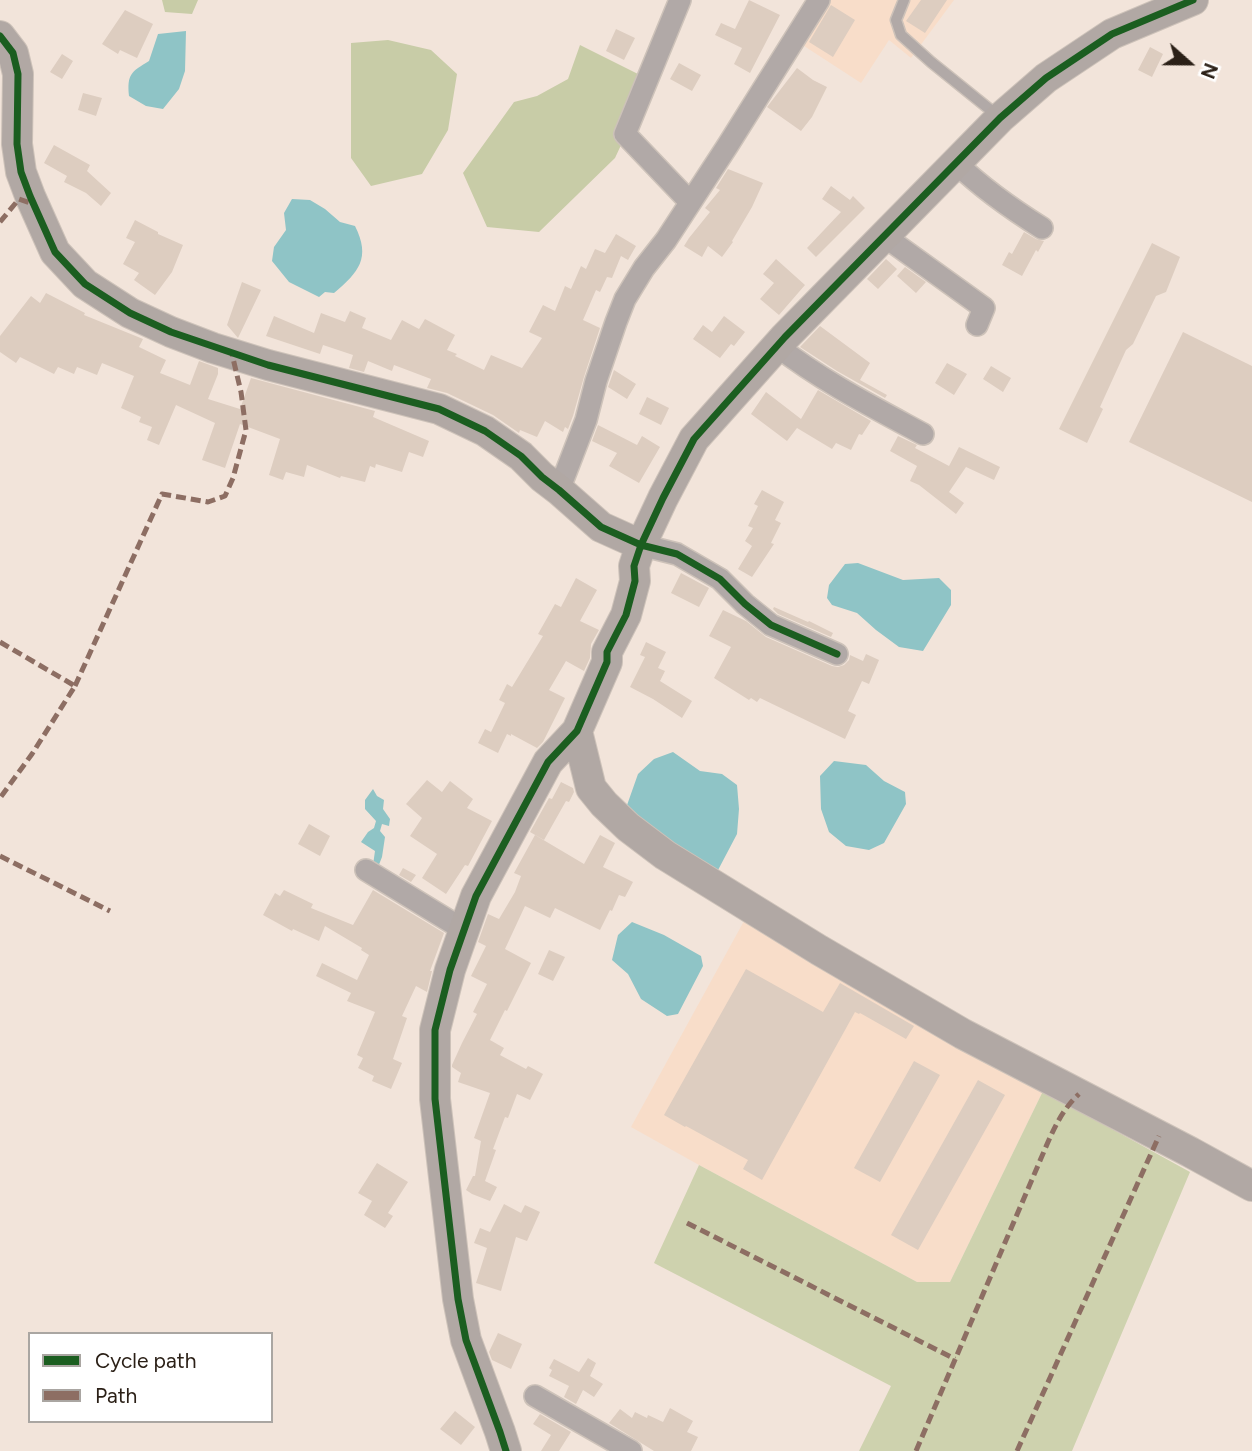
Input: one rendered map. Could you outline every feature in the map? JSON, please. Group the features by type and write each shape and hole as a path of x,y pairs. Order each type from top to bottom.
{"street":[{"path":"680,0 625,134 690,202"},
{"path":"559,489 586,420 596,381 625,299 728,145 819,0"},
{"path":"506,1451 466,1340 458,1299 435,1099 435,1030 450,970 476,896 548,762 578,731 607,662 607,652 626,615 635,581 634,566 663,498 694,439 777,346 1000,118 1046,78 1112,34 1193,0"},
{"path":"0,36 13,53 18,74 17,144 21,173 55,252 85,284 130,313 213,348 439,409 485,431 521,456 601,527 641,545 677,554 720,579 771,625 837,654"},
{"path":"956,163 979,185 1042,228"},
{"path":"884,236 984,308 977,325"},
{"path":"777,346 805,368 923,434"},
{"path":"578,731 591,788"},
{"path":"548,762 591,788 628,827 665,855 819,950 963,1034 1252,1186"},
{"path":"366,870 464,930"},
{"path":"535,1396 616,1447"}],"lane":[{"path":"904,0 896,20 901,35 1000,118"}],"shaded area":[{"path":"828,0 954,0 911,58 889,40 861,83 801,44"},
{"path":"744,921 1043,1091 950,1282 917,1282 631,1127"}],"green space":[{"path":"162,0 198,0 192,14 165,12"},
{"path":"388,40 431,50 457,74 448,130 422,174 371,186 351,158 351,43"},
{"path":"580,45 640,75 622,143 615,158 539,232 487,227 463,173 514,102 537,96 568,79"},
{"path":"1043,1091 1190,1172 1072,1451 859,1451 891,1386 654,1263 699,1165 917,1282 950,1282"}],"water":[{"path":"186,31 185,71 179,89 163,109 146,106 129,96 130,78 134,71 149,61 158,34"},
{"path":"292,199 310,200 340,222 355,226 360,237 360,264 334,293 325,292 319,297 289,282 272,261 274,247 286,230 284,213"},
{"path":"858,563 903,580 939,578 951,590 951,605 923,651 899,647 857,613 832,605 827,598 829,585 845,564"},
{"path":"673,752 700,771 722,774 737,785 737,834 717,872 675,850 626,808 638,774 654,759"},
{"path":"834,761 866,765 884,781 905,792 906,804 884,843 869,850 846,846 829,832 821,809 820,776"},
{"path":"373,789 377,796 384,800 383,809 390,819 389,826 382,824 380,831 385,837 378,867 373,865 375,851 361,842 374,828 376,821 365,809 365,800"},
{"path":"632,922 664,935 701,956 703,966 678,1014 667,1016 641,999 628,974 612,960 618,935"}],"building":[{"path":"749,0 780,15 750,73 734,64 742,48 715,35 721,23 735,29"},
{"path":"921,0 947,0 925,33 906,21"},
{"path":"831,5 855,20 833,57 809,42"},
{"path":"125,10 153,24 137,58 120,50 118,54 102,44"},
{"path":"616,29 635,38 624,60 606,51"},
{"path":"1150,47 1163,54 1152,77 1138,70"},
{"path":"62,54 73,61 62,79 50,72"},
{"path":"679,63 701,75 692,91 670,79"},
{"path":"797,68 827,87 812,117 801,131 767,107"},
{"path":"83,93 102,98 96,116 78,110"},
{"path":"54,145 90,165 87,171 111,193 101,206 86,193 64,182 67,176 44,163"},
{"path":"728,169 763,183 733,242 722,257 708,246 702,257 684,246 710,212 705,208 720,190 716,188"},
{"path":"831,186 850,200 853,196 865,208 816,257 807,248 841,212 822,199"},
{"path":"135,220 183,245 172,272 155,295 134,280 139,273 123,264 135,242 126,238"},
{"path":"1024,232 1044,241 1022,276 1002,265 1009,252 1012,254"},
{"path":"616,234 636,246 628,260 621,256 612,278 607,277 600,292 596,290 583,320 600,328 573,416 568,429 565,427 563,432 545,421 537,437 520,430 519,433 493,415 447,393 427,388 431,379 394,365 392,371 368,361 364,372 349,368 353,355 323,345 320,354 266,336 274,316 314,333 321,313 345,322 350,311 366,318 362,328 391,340 402,320 419,329 425,319 455,335 447,350 457,354 455,356 484,370 491,355 522,368 542,338 529,332 543,305 555,311 565,286 571,289 581,266 586,269 595,249 605,253"},
{"path":"1152,243 1180,257 1166,292 1156,296 1133,344 1126,350 1087,443 1059,429"},
{"path":"776,259 805,285 779,315 760,299 774,283 763,274"},
{"path":"886,259 897,269 878,289 867,279"},
{"path":"905,267 926,282 916,293 897,276"},
{"path":"242,282 261,290 238,338 227,325"},
{"path":"46,293 85,313 84,315 143,339 139,347 166,360 160,373 190,385 199,361 218,368 208,399 240,409 251,378 375,411 373,417 429,441 423,457 409,452 402,472 376,464 375,468 370,466 365,482 341,476 340,478 307,465 304,477 286,472 283,480 269,475 280,439 240,424 225,468 202,460 215,423 176,405 159,445 147,440 152,427 139,422 141,417 121,408 134,376 102,363 97,375 77,367 74,374 58,367 54,374 20,357 16,363 0,352 0,336 31,296 40,303"},
{"path":"724,316 745,332 720,358 693,339 703,325 712,332"},
{"path":"820,326 870,363 860,380 887,395 885,398 800,347"},
{"path":"1183,332 1252,366 1252,502 1129,442"},
{"path":"947,363 967,374 954,395 935,383"},
{"path":"991,366 1011,378 1003,392 983,379"},
{"path":"614,370 636,384 627,399 608,387"},
{"path":"818,390 871,421 862,435 859,434 851,450 836,443 832,449 797,428 787,441 751,414 766,392 801,419"},
{"path":"647,397 669,408 661,425 639,414"},
{"path":"598,425 637,445 642,436 660,447 639,483 609,466 617,453 592,441"},
{"path":"898,436 949,466 959,447 1000,467 994,480 966,467 949,492 964,503 956,514 910,481 917,466 890,451"},
{"path":"762,490 784,502 775,520 781,523 771,543 774,544 752,577 738,569 752,546 745,541 753,528 748,526 758,506 754,504"},
{"path":"681,573 709,588 699,607 671,593"},
{"path":"576,578 597,590 580,621 599,630 591,644 590,658 584,671 566,661 549,690 565,698 543,742 537,748 507,734 498,753 478,743 485,729 491,732 505,703 499,700 507,684 512,687 543,636 538,634 555,604 561,607"},
{"path":"774,607 833,633 831,637 778,614"},
{"path":"723,610 746,621 766,637 832,666 844,665 850,655 863,661 866,654 879,660 869,684 862,681 848,711 856,715 845,739 760,698 757,702 751,698 749,700 714,678 731,647 709,636"},
{"path":"646,642 666,652 658,668 665,671 660,681 692,701 682,718 630,687 645,657 640,655"},
{"path":"427,780 442,792 450,781 473,799 467,808 492,821 468,866 465,865 446,894 422,878 437,854 410,836 422,818 406,804"},
{"path":"561,782 573,788 574,792 544,840 530,832"},
{"path":"309,824 330,836 320,856 298,844"},
{"path":"535,835 584,864 600,835 615,843 603,867 633,882 625,897 619,895 600,930 555,908 550,918 525,906 505,949 531,963 490,1040 504,1048 500,1055 526,1069 528,1066 543,1074 530,1100 517,1094 508,1118 505,1117 485,1181 497,1187 490,1201 466,1190 475,1176 481,1141 474,1138 490,1093 458,1082 461,1073 452,1065 477,1014 473,1012 487,984 471,976 486,946 478,942 488,914 499,919 521,876 514,873"},
{"path":"403,868 416,875 411,882 399,875"},
{"path":"284,890 313,904 311,908 353,925 373,890 444,933 430,971 427,992 416,986 402,1016 407,1018 393,1059 402,1063 391,1089 372,1081 374,1076 358,1068 363,1058 357,1055 375,1012 347,1001 351,993 316,976 322,963 357,980 369,955 325,926 319,941 293,929 292,931 263,915 275,893 280,896"},
{"path":"549,950 565,957 553,981 538,974"},
{"path":"746,969 823,1012 840,983 914,1026 906,1039 855,1012 762,1180 743,1169 748,1160 664,1115"},
{"path":"914,1061 940,1075 880,1182 854,1168"},
{"path":"978,1080 1005,1095 918,1250 891,1235"},
{"path":"377,1163 408,1182 388,1213 393,1216 385,1228 364,1215 372,1201 358,1193"},
{"path":"504,1204 521,1213 525,1205 540,1212 527,1241 516,1237 501,1291 476,1283 487,1248 474,1243 480,1228 490,1232"},
{"path":"498,1333 522,1344 511,1369 492,1360 489,1352"},
{"path":"588,1358 596,1363 590,1376 603,1384 594,1397 583,1390 576,1404 564,1397 569,1386 549,1376 552,1370 549,1368 554,1359 579,1372"},
{"path":"670,1408 693,1421 687,1432 698,1437 691,1451 654,1451 609,1423 620,1409 632,1418 635,1412 663,1422"},
{"path":"455,1411 475,1427 461,1445 440,1429"},
{"path":"540,1414 571,1432 559,1451 541,1451 551,1435 533,1424"}],"marked path":[{"path":"0,222 19,199 33,204"},
{"path":"75,686 162,494 208,502 225,496 233,478 246,430 232,354"},
{"path":"0,642 75,686 32,754 0,798"},
{"path":"0,856 110,911"},
{"path":"916,1451 1051,1135 1079,1094"},
{"path":"1017,1451 1159,1136"},
{"path":"687,1223 955,1359"}],"cycle path":[{"path":"506,1451 466,1340 458,1299 435,1099 435,1030 450,970 476,896 548,762 577,731 607,662 607,652 626,615 635,581 634,566 663,498 694,439 785,337 1000,118 1046,78 1112,34 1193,0"},
{"path":"0,36 13,53 18,74 17,144 21,172 55,252 85,284 130,313 171,332 268,365 439,409 485,431 521,456 601,527 641,545 677,554 720,579 771,625 837,654"}]}
